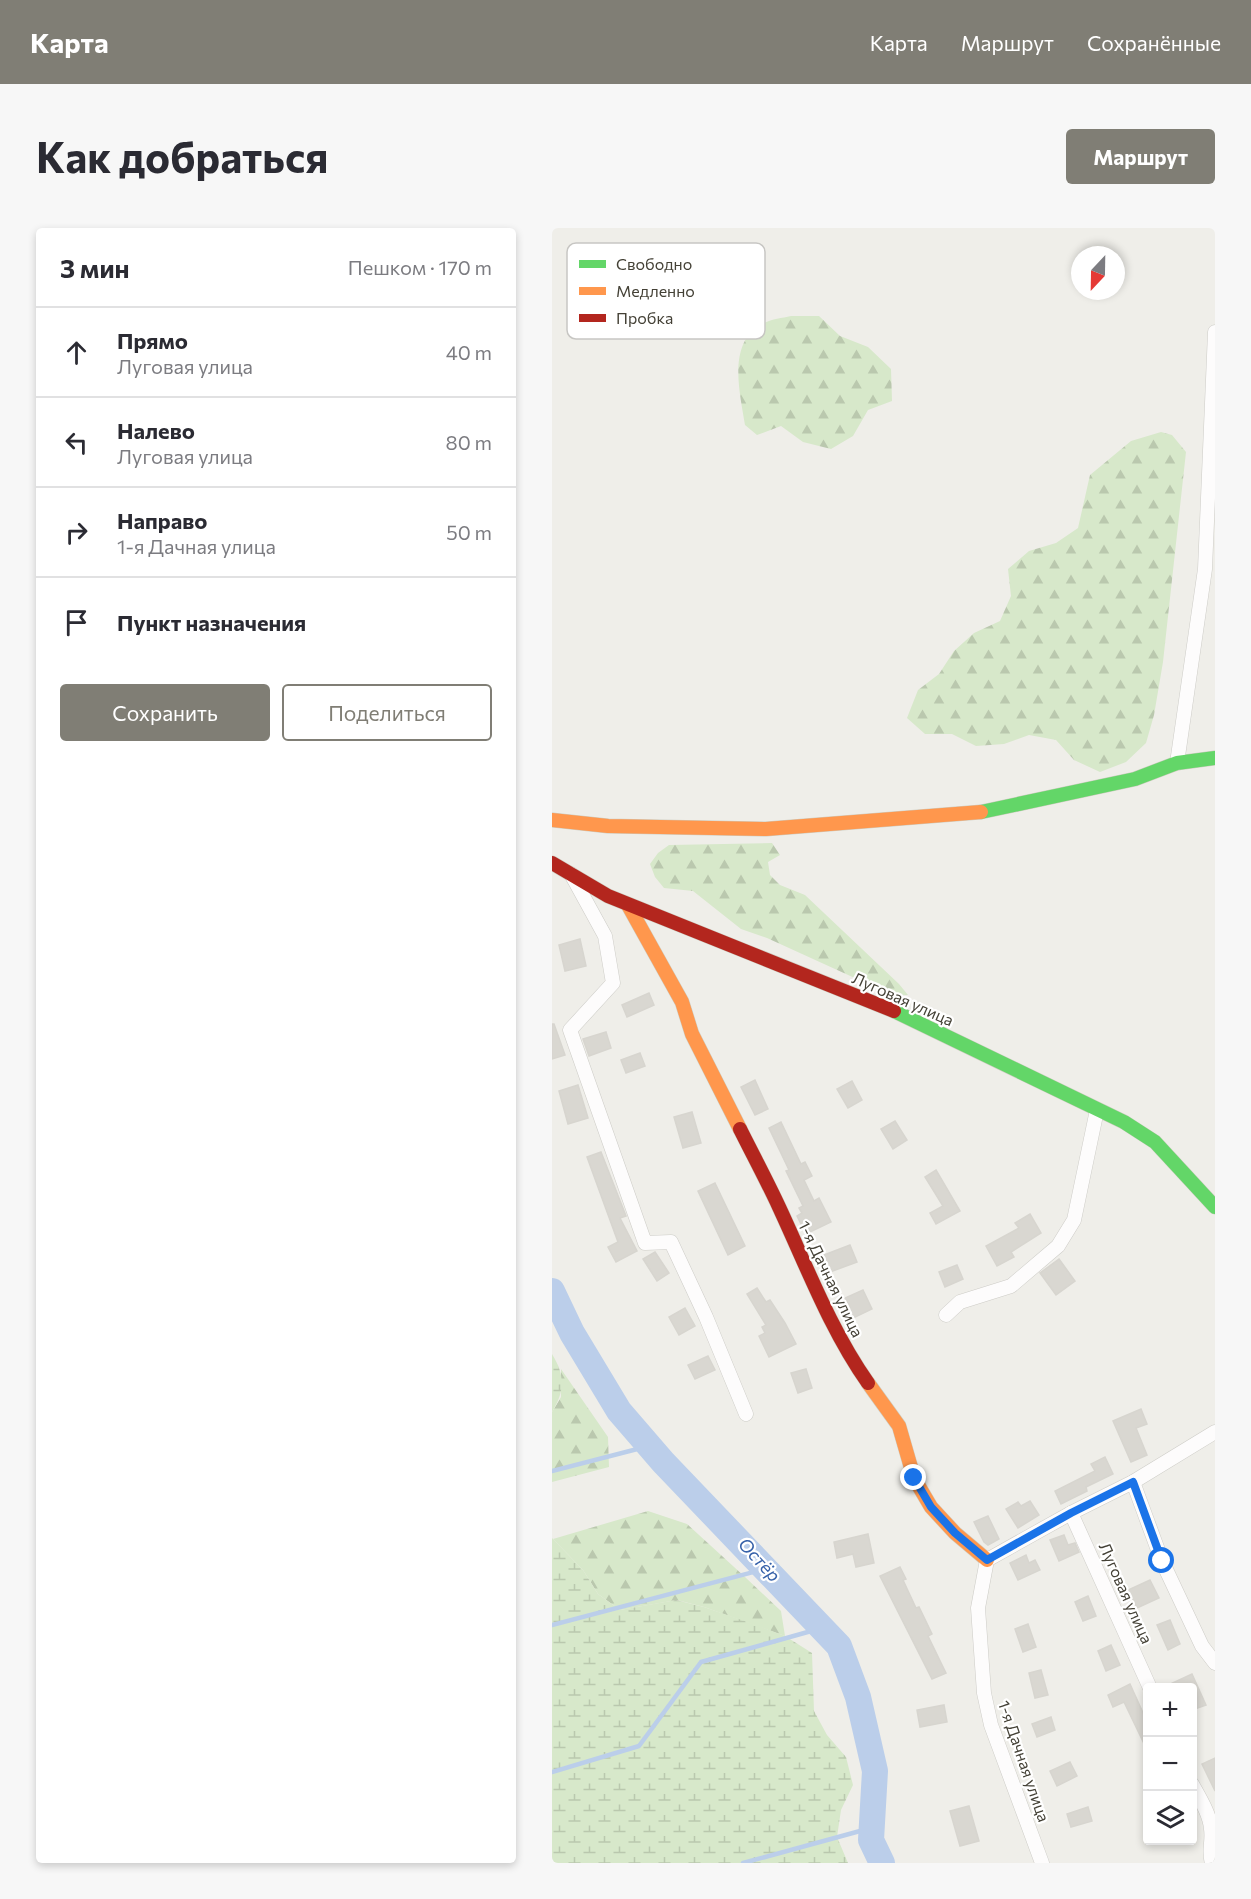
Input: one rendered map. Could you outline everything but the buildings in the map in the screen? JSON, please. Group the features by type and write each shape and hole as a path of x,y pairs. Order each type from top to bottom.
{"street":[{"path":"1178,763 1205,569 1215,332"},
{"path":"552,820 608,826 766,829 982,812 1135,779 1178,763 1215,758"},
{"name":"Луговая улица","path":"552,863 608,896 889,1008 1124,1122 1155,1142 1215,1207"},
{"path":"570,873 605,936 613,983 570,1030 645,1243 671,1242 706,1317 746,1414"},
{"name":"1-я Дачная улица","path":"628,905 682,1002 692,1034 778,1206 824,1308 854,1363 899,1426 914,1478 931,1507 955,1533 987,1560 978,1608 984,1693 991,1725 1042,1863"},
{"path":"946,1315 960,1302 1011,1286 1058,1246 1074,1220 1097,1110"},
{"path":"987,1560 1071,1513 1133,1482 1215,1432"},
{"path":"1133,1482 1162,1561 1202,1646 1215,1663"},
{"name":"Луговая улица","path":"1071,1513 1148,1683"},
{"path":"1195,1791 1211,1825 1209,1853 1212,1863"}],"green space":[{"path":"791,316 819,316 840,336 868,347 891,369 892,401 868,410 853,436 831,449 803,442 781,426 757,435 745,425 738,369 740,355 746,339 765,339 765,323"},
{"path":"1161,432 1172,435 1186,452 1163,662 1154,715 1146,743 1126,762 1100,772 1074,760 1056,740 1029,735 1004,744 976,746 952,734 925,734 907,718 918,690 939,674 954,651 974,633 1000,621 1011,596 1008,569 1029,551 1056,543 1078,528 1090,475 1131,441"},
{"path":"772,843 780,855 768,862 770,875 780,885 805,895 908,995 892,995 767,938 741,929 693,891 664,888 655,877 650,864 658,853 669,845"},
{"path":"552,1354 562,1383 552,1412"},
{"path":"561,1369 608,1437 609,1467 552,1482 552,1412 561,1397"},
{"path":"648,1511 687,1524 781,1611 785,1636 704,1607 677,1600 620,1610 598,1594 583,1570 553,1539"},
{"path":"552,1538 583,1570 598,1594 620,1610 676,1600 704,1607 785,1636 812,1653 814,1711 827,1735 846,1757 853,1785 841,1810 837,1837 848,1863 552,1863"}],"waterway":[{"name":"Остёр","path":"552,1291 572,1333 619,1411 663,1462 839,1646 858,1697 875,1771 871,1840 882,1863"},
{"path":"552,1313 562,1311"},
{"path":"552,1471 649,1446"},
{"path":"552,1625 765,1569"},
{"path":"552,1772 639,1746 701,1662 822,1628"},
{"path":"743,1863 871,1828"}],"traffic: fast":[{"path":"981,812 1135,779 1177,763 1215,758"},
{"path":"894,1011 1124,1122 1155,1142 1215,1207"}],"traffic: slow":[{"path":"552,820 608,826 766,829 981,812"},
{"path":"628,905 682,1002 692,1034 740,1129"},
{"path":"868,1383 899,1426 914,1478 931,1507 955,1533 987,1560"}],"traffic: jam":[{"path":"552,863 608,896 894,1011"},
{"path":"740,1129 842,1341 868,1383"}],"route":[{"path":"914,1478 931,1507 955,1533 987,1560 1071,1513 1133,1482 1162,1561"}]}
